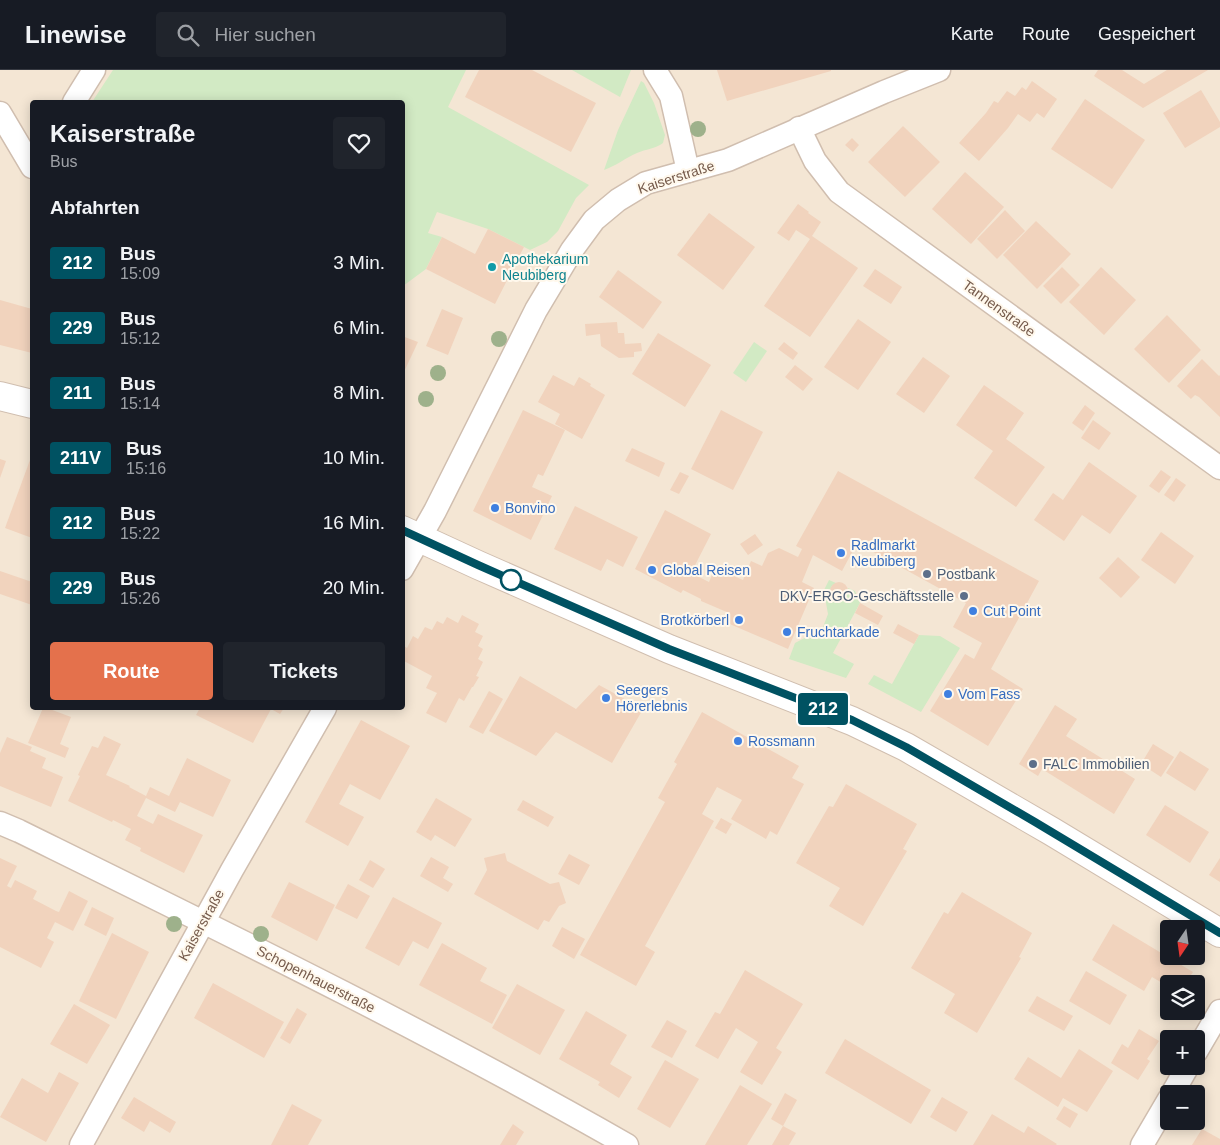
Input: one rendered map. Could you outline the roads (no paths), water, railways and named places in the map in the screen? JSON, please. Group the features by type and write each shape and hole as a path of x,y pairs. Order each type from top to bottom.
{"street":[{"path":"75,100 94,70"},
{"path":"656,70 671,96 688,172"},
{"name":"Kaiserstraße","path":"405,557 411,534 435,511 536,310 572,250 594,220 618,200 646,184 728,160 799,128 939,70"},
{"path":"0,112 30,154"},
{"name":"Tannenstraße","path":"799,128 815,161 839,192 1220,468"},
{"path":"0,396 30,404"},
{"path":"411,534 669,649 852,720 906,747 1220,933"},
{"name":"Kaiserstraße","path":"82,1145 204,922 324,710"},
{"name":"Schopenhauerstraße","path":"0,823 20,831 204,922 454,1049 627,1145"},
{"path":"1205,1037 1220,1011"},
{"path":"1142,1145 1160,1114"}],"place":[{"name":"Apothekarium Neubiberg","path":"492,267"},
{"name":"Bonvino","path":"495,508"},
{"name":"Radlmarkt Neubiberg","path":"841,553"},
{"name":"Global Reisen","path":"652,570"},
{"name":"Postbank","path":"927,574"},
{"name":"DKV-ERGO-Geschäftsstelle","path":"964,596"},
{"name":"Cut Point","path":"973,611"},
{"name":"Brotkörberl","path":"739,620"},
{"name":"Fruchtarkade","path":"787,632"},
{"name":"Vom Fass","path":"948,694"},
{"name":"Seegers Hörerlebnis","path":"606,698"},
{"name":"Rossmann","path":"738,741"},
{"name":"FALC Immobilien","path":"1033,764"}]}
